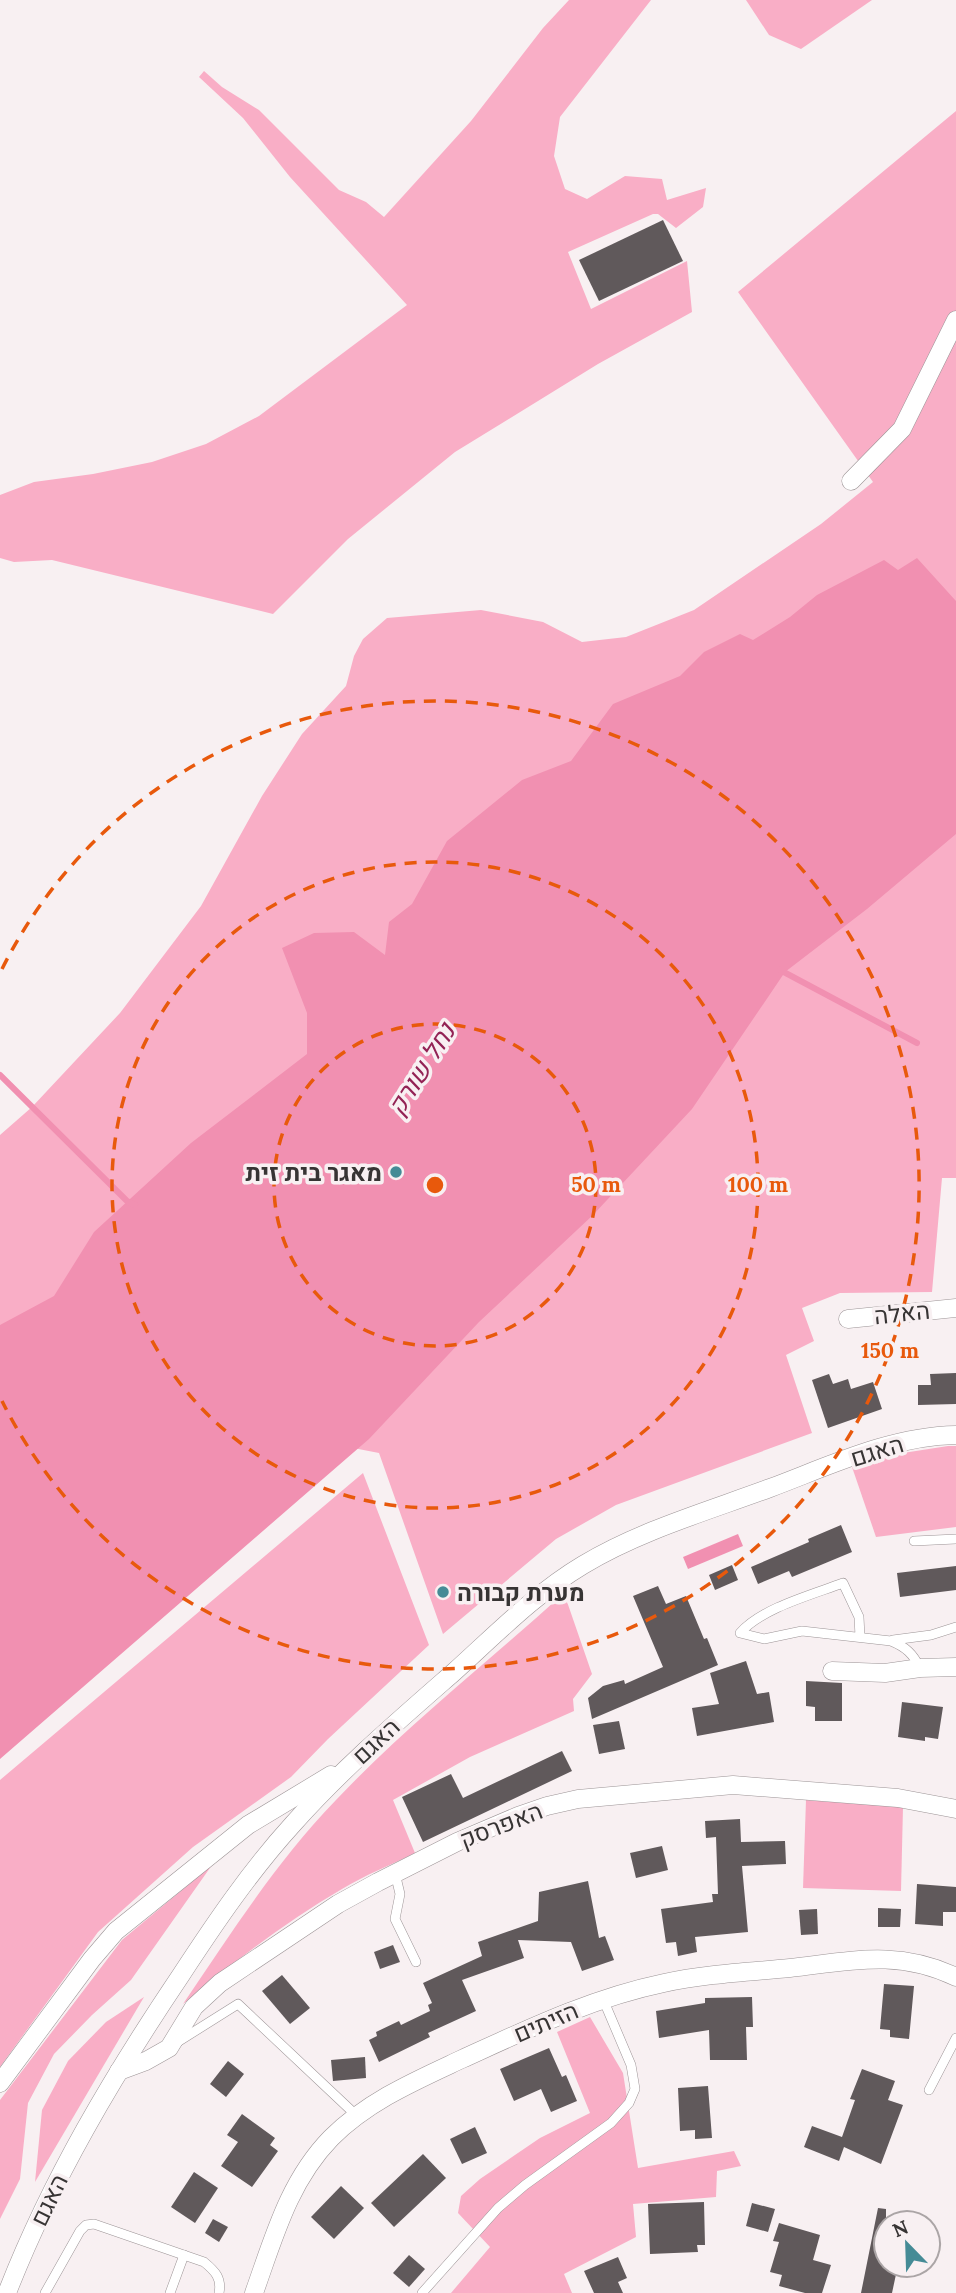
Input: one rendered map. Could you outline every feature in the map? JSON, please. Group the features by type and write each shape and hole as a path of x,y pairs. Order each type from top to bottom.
{"street":[{"path":"851,481 902,429 956,320"},
{"name":"האלה","path":"848,1319 956,1308"},
{"name":"האגם","path":"7,2293 60,2177 119,2071 190,1962 253,1873 290,1827 390,1727 545,1591 597,1557 666,1527 859,1454 902,1442 956,1435"},
{"path":"832,1671 885,1674 920,1668 956,1667"},
{"path":"0,2083 116,1931 248,1825 335,1772 347,1769"},
{"name":"האפרסק","path":"169,2048 194,2007 220,1983 338,1904 457,1842 517,1816 578,1799 733,1785 887,1796 956,1809"},
{"name":"הזיתים","path":"254,2293 286,2201 296,2183 319,2151 357,2116 381,2099 422,2077 557,2016 603,1999 681,1980 875,1959 915,1962 956,1977"},
{"path":"119,2071 146,2061 169,2048"}],"lane":[{"path":"914,1541 956,1539"},
{"path":"860,1637 859,1617 843,1583 763,1615 748,1624 740,1633 764,1639 802,1631 891,1641 902,1645 913,1654 920,1668"},
{"path":"891,1641 931,1635 956,1627"},
{"path":"395,1873 400,1894 396,1919 416,1962"},
{"path":"422,2293 498,2208 525,2185 611,2123 629,2103 635,2089 631,2065 603,1999"},
{"path":"169,2048 238,2004 357,2116"},
{"path":"929,2090 956,2038"},
{"path":"45,2293 86,2225 100,2225 204,2262 220,2281 219,2293"},
{"path":"170,2293 184,2255"}],"shaded area":[{"path":"569,0 651,0 560,117 554,156 565,189 587,199 625,176 662,179 667,200 706,188 703,207 676,228 658,214 653,214 568,252 591,309 687,261 692,312 598,364 455,452 348,539 273,614 52,560 14,562 0,558 0,495 34,482 152,462 206,444 259,416 407,305 290,177 243,118 199,77 204,71 222,87 259,110 339,190 366,202 384,217 471,121 543,28"},
{"path":"746,0 872,0 801,49 769,35"},
{"path":"956,111 956,1178 942,1178 932,1292 840,1293 802,1308 814,1341 786,1355 812,1433 616,1505 556,1539 443,1634 379,1453 121,1403 0,1434 0,1135 32,1107 120,1013 201,906 262,796 302,734 346,686 354,656 363,639 387,618 481,610 543,622 582,642 626,637 694,610 821,524 873,482 738,292"},
{"path":"956,1446 956,1527 876,1537 852,1467 903,1453"},
{"path":"363,1473 429,1645 291,1777 193,1847 98,1932 0,2067 0,1780"},
{"path":"564,1593 592,1674 573,1699 574,1711 470,1757 393,1800 415,1853 351,1884 300,1915 183,2004 237,1924 314,1823 419,1720"},
{"path":"806,1800 903,1807 901,1891 803,1888"},
{"path":"212,1865 131,1980 54,2054 28,2103 20,2179 0,2219 0,2100 122,1940"},
{"path":"144,1997 35,2182 42,2110 68,2061 106,2022"},
{"path":"590,2017 623,2073 638,2168 734,2151 741,2166 717,2171 716,2197 633,2204 636,2237 564,2274 572,2293 451,2293 490,2247 458,2213 461,2196 480,2179 540,2138 590,2113 557,2032"}],"water":[{"name":"מאגר בית זית","path":"917,558 956,601 956,834 867,909 785,972 692,1109 593,1215 479,1322 369,1439 0,1759 0,1325 54,1296 94,1232 191,1143 307,1054 307,1013 282,948 314,933 354,932 385,955 389,922 412,904 447,841 522,780 571,761 613,704 680,676 704,652 740,634 753,640 790,617 817,595 884,560 898,570"},
{"path":"738,1534 743,1546 688,1569 683,1557"}],"building":[{"path":"663,220 683,261 599,301 579,260"},
{"path":"956,1373 956,1404 918,1405 918,1385 931,1385 930,1374"},
{"path":"829,1374 833,1384 848,1379 851,1389 873,1382 882,1409 828,1428 812,1380"},
{"path":"841,1525 852,1552 792,1577 789,1571 758,1584 751,1567"},
{"path":"732,1565 738,1580 715,1590 709,1575"},
{"path":"956,1566 956,1590 900,1597 897,1573"},
{"path":"658,1586 666,1604 686,1596 718,1665 592,1719 588,1698 603,1686 624,1680 625,1684 663,1667 633,1596"},
{"path":"746,1661 757,1694 769,1692 774,1722 697,1736 692,1708 719,1704 710,1673"},
{"path":"806,1681 842,1683 842,1721 815,1721 815,1707 806,1706"},
{"path":"902,1702 943,1707 938,1739 925,1737 925,1741 898,1737"},
{"path":"619,1721 625,1749 599,1754 593,1725"},
{"path":"562,1751 572,1771 423,1842 402,1797 451,1774 463,1798"},
{"path":"740,1819 741,1842 785,1841 786,1864 742,1866 748,1932 695,1937 697,1952 678,1956 676,1942 666,1943 661,1909 713,1902 712,1894 718,1894 716,1837 706,1838 705,1821"},
{"path":"662,1846 668,1870 636,1878 630,1853"},
{"path":"588,1881 599,1938 605,1936 614,1960 582,1971 571,1942 518,1940 524,1958 462,1980 476,2011 428,2033 430,2037 379,2062 369,2040 377,2036 376,2032 399,2021 401,2025 430,2011 428,2005 432,2003 423,1983 482,1956 478,1942 538,1921 539,1892"},
{"path":"917,1884 956,1887 956,1912 943,1912 943,1926 915,1924"},
{"path":"878,1908 901,1909 900,1927 878,1927"},
{"path":"817,1909 818,1934 801,1935 799,1910"},
{"path":"393,1945 400,1962 380,1969 374,1952"},
{"path":"282,1975 310,2008 290,2024 262,1991"},
{"path":"884,1984 914,1986 909,2039 890,2037 890,2030 880,2029"},
{"path":"752,1997 753,2027 746,2027 747,2060 710,2060 709,2030 659,2038 656,2011 705,2003 705,1998"},
{"path":"549,2048 562,2077 566,2075 577,2101 551,2112 541,2089 514,2101 500,2069"},
{"path":"365,2057 366,2078 333,2081 331,2060"},
{"path":"228,2061 244,2074 226,2097 210,2084"},
{"path":"862,2069 895,2081 888,2100 903,2105 881,2164 844,2147 839,2161 804,2147 812,2126 842,2137 855,2100 850,2099"},
{"path":"708,2086 712,2138 695,2139 695,2130 680,2131 678,2088"},
{"path":"242,2114 275,2138 270,2145 278,2151 252,2187 221,2166 238,2142 227,2135"},
{"path":"475,2127 487,2153 462,2164 450,2139"},
{"path":"423,2154 446,2178 394,2227 371,2203"},
{"path":"194,2172 218,2188 195,2223 171,2207"},
{"path":"341,2186 364,2208 334,2239 311,2217"},
{"path":"704,2202 705,2245 697,2245 698,2252 650,2254 648,2204"},
{"path":"752,2203 775,2209 768,2232 746,2226"},
{"path":"213,2219 228,2227 219,2242 205,2233"},
{"path":"779,2223 820,2235 813,2260 831,2265 822,2293 805,2293 779,2286 782,2275 770,2272 779,2242 773,2241"},
{"path":"872,2238 872,2279 895,2279 892,2293 861,2293"},
{"path":"409,2255 425,2269 409,2287 393,2273"},
{"path":"618,2257 627,2278 618,2282 623,2293 594,2293 584,2271"}],"waterway":[{"path":"780,970 917,1043"},
{"path":"0,1075 127,1201 135,1205"}],"place":[{"name":"מאגר בית זית","path":"396,1172"},
{"name":"מערת קבורה","path":"443,1592"}],"water label":[{"name":"נחל שורק","path":"421,1069"}]}
